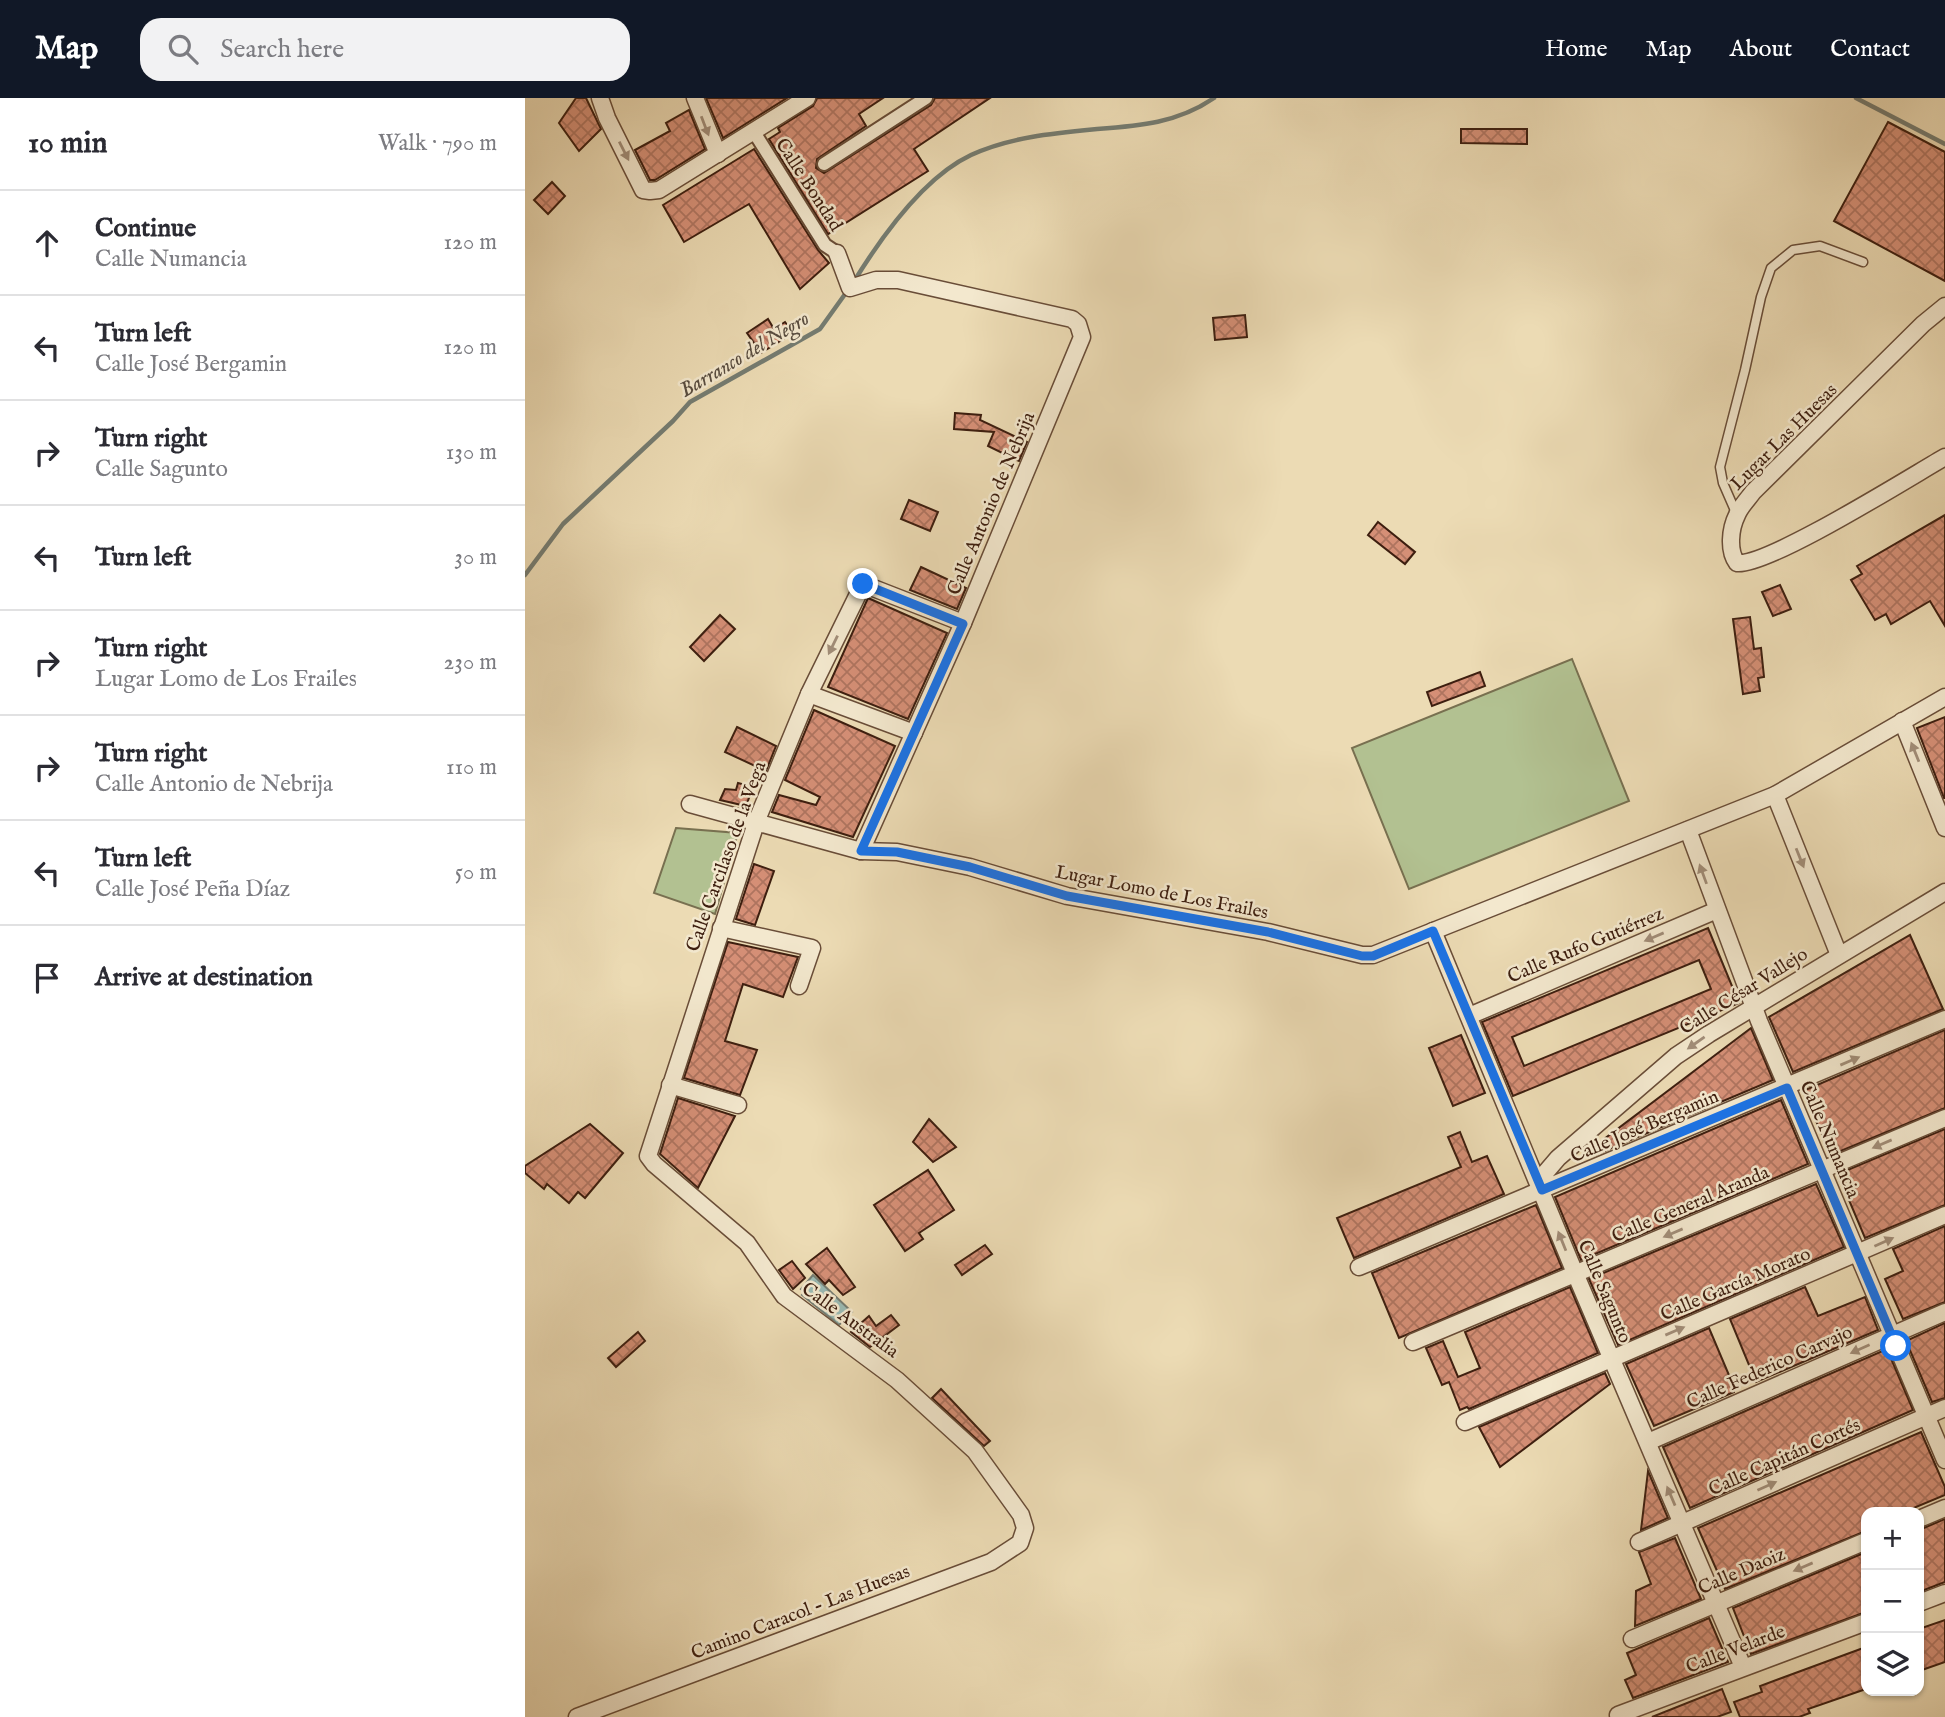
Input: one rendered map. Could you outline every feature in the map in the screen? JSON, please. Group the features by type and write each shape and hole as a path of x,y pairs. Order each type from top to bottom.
{"street":[{"path":"600,98 607,118 643,190 650,191 659,190 807,98"},
{"path":"695,98 718,154"},
{"path":"824,164 926,98"},
{"name":"Calle Bondad","path":"754,132 825,245 837,253"},
{"name":"Calle Antonio de Nebrija","path":"837,253 850,288 876,280 898,280 1072,319 1078,324 1082,337 963,624 861,851"},
{"name":"Lugar Las Huesas","path":"1945,306 1923,324 1753,492 1737,514 1731,536 1732,557 1737,563 1746,564 1782,550 1945,457"},
{"name":"Calle Carcilaso de la Vega","path":"648,1150 757,820 809,694 863,584 963,624"},
{"path":"809,694 915,733"},
{"path":"1433,931 1775,795 1945,697"},
{"path":"1902,721 1945,828"},
{"path":"1775,795 1839,955"},
{"name":"Lugar Lomo de Los Frailes","path":"690,804 757,820 861,851 897,852 970,867 1067,896 1268,932 1362,956 1373,956 1433,931"},
{"name":"Calle Numancia","path":"1688,830 1753,1007 1945,1460"},
{"name":"Calle César Vallejo","path":"1542,1190 1546,1172 1558,1158 1676,1056 1945,892"},
{"name":"Calle Rufo Gutiérrez","path":"1469,1016 1717,910"},
{"path":"721,928 812,948 799,986"},
{"name":"Calle Sagunto","path":"1433,931 1743,1667"},
{"name":"Calle José Bergamin","path":"1359,1267 1945,1019"},
{"path":"670,1085 738,1105"},
{"name":"Calle General Aranda","path":"1413,1342 1945,1118"},
{"path":"1577,1144 1573,1155 1574,1164 1584,1173"},
{"name":"Calle Australia","path":"648,1150 648,1156 654,1164 747,1243 784,1296 897,1380 975,1451 1021,1516 1025,1528"},
{"path":"1525,1151 1543,1158 1558,1158"},
{"name":"Calle García Morato","path":"1465,1422 1945,1215"},
{"name":"Calle Federico Carvajo","path":"1648,1441 1945,1312"},
{"name":"Calle Capitán Cortés","path":"1639,1542 1945,1408"},
{"path":"1924,1517 1945,1508"},
{"name":"Camino Caracol - Las Huesas","path":"577,1717 991,1562 1020,1542 1025,1528"},
{"name":"Calle Daoiz","path":"1632,1639 1861,1543"},
{"path":"1924,1601 1945,1593"},
{"name":"Calle Velarde","path":"1618,1715 1861,1624"}],"lane":[{"path":"1737,514 1723,483 1720,467 1761,297 1771,268 1793,250 1820,246 1863,262"}],"green space":[{"path":"1572,659 1629,801 1409,889 1352,748"},
{"path":"676,828 738,833 715,914 654,893"}],"water":[{"path":"813,1275 852,1312 839,1325 802,1295 805,1292 801,1289"}],"building":[{"path":"576,98 586,98 601,129 579,151 559,123"},
{"path":"706,98 787,98 723,138"},
{"path":"817,98 883,98 859,114 866,126 817,159 816,168 824,173 931,105 935,98 990,98 914,149 928,171 828,234 769,139 780,132 778,128 813,106"},
{"path":"689,110 705,149 655,180 650,180 635,150 670,131 666,123"},
{"path":"1888,122 1945,152 1945,281 1834,221"},
{"path":"1461,129 1527,129 1527,144 1461,143"},
{"path":"754,149 829,263 800,289 749,204 684,242 663,205"},
{"path":"552,182 565,196 548,214 534,200"},
{"path":"1245,315 1247,337 1215,340 1213,318"},
{"path":"768,319 774,329 785,322 793,333 761,353 747,333"},
{"path":"955,413 981,415 980,420 1027,442 1019,461 988,446 994,432 954,429"},
{"path":"909,500 938,512 930,531 901,519"},
{"path":"1945,515 1945,626 1930,601 1891,624 1886,614 1875,620 1851,580 1862,574 1857,566"},
{"path":"1378,522 1415,552 1405,564 1368,535"},
{"path":"921,567 966,588 957,609 910,590"},
{"path":"1780,585 1791,609 1773,616 1762,592"},
{"path":"868,598 947,633 908,719 828,687"},
{"path":"720,615 735,629 704,661 690,647"},
{"path":"1750,617 1754,649 1761,648 1764,677 1758,678 1760,691 1743,694 1733,619"},
{"path":"1480,672 1485,686 1432,706 1427,692"},
{"path":"814,710 895,746 853,837 772,812 779,795 816,805 820,797 785,780"},
{"path":"1945,717 1945,798 1944,798 1917,728"},
{"path":"737,727 776,746 766,771 725,752"},
{"path":"738,783 753,787 746,806 720,800 725,789 736,790"},
{"path":"754,864 774,871 755,925 736,919"},
{"path":"1708,928 1739,1003 1513,1096 1482,1022","holes":["1699,960 1711,989 1524,1066 1512,1037"]},
{"path":"1910,935 1943,1009 1793,1072 1769,1017"},
{"path":"728,942 798,957 783,997 743,984 725,1041 757,1050 740,1095 684,1078"},
{"path":"1751,1028 1773,1080 1593,1156 1591,1149"},
{"path":"1945,1030 1945,1108 1831,1155 1803,1091"},
{"path":"1461,1035 1485,1093 1453,1106 1429,1048"},
{"path":"678,1098 735,1116 698,1188 660,1154"},
{"path":"1781,1100 1808,1164 1581,1260 1555,1197"},
{"path":"929,1119 956,1147 933,1162 913,1142"},
{"path":"590,1124 623,1153 585,1198 578,1192 569,1203 547,1184 544,1189 525,1173 525,1166"},
{"path":"1945,1129 1945,1205 1865,1238 1838,1174"},
{"path":"1460,1132 1472,1162 1487,1156 1504,1194 1354,1258 1337,1218 1461,1167 1448,1137"},
{"path":"928,1170 954,1210 919,1233 923,1239 905,1251 874,1205"},
{"path":"1816,1184 1844,1247 1618,1345 1589,1279"},
{"path":"1536,1205 1562,1268 1399,1338 1372,1273"},
{"path":"1945,1226 1945,1302 1903,1319 1885,1279 1903,1271 1893,1249"},
{"path":"985,1245 992,1254 962,1275 955,1265"},
{"path":"827,1248 855,1287 843,1295 829,1280 825,1284 806,1264"},
{"path":"792,1261 805,1278 793,1289 779,1270"},
{"path":"1570,1287 1598,1353 1469,1409 1467,1407 1460,1410 1449,1382 1442,1385 1426,1348 1443,1341 1458,1377 1480,1368 1465,1332"},
{"path":"1805,1287 1818,1316 1865,1297 1878,1330 1756,1382 1730,1319"},
{"path":"891,1315 899,1325 870,1347 851,1332 869,1316 876,1326"},
{"path":"1945,1323 1945,1398 1932,1402 1906,1341"},
{"path":"1709,1328 1734,1392 1654,1426 1626,1364"},
{"path":"638,1332 645,1341 616,1367 608,1358"},
{"path":"1887,1349 1913,1410 1690,1508 1663,1447"},
{"path":"1605,1373 1610,1384 1500,1467 1479,1427"},
{"path":"941,1389 990,1441 984,1446 932,1398"},
{"path":"1921,1432 1945,1487 1945,1495 1916,1507 1861,1507 1861,1533 1725,1589 1698,1528"},
{"path":"1648,1471 1668,1518 1641,1530"},
{"path":"1945,1519 1945,1582 1924,1590 1924,1570 1924,1528"},
{"path":"1675,1538 1701,1599 1635,1626 1636,1591 1651,1584 1639,1552"},
{"path":"1861,1554 1861,1614 1751,1654 1733,1608"},
{"path":"1709,1618 1728,1662 1633,1698 1625,1680 1636,1675 1627,1653"},
{"path":"1945,1620 1945,1662 1924,1669 1924,1633 1924,1627"},
{"path":"1861,1649 1861,1691 1808,1709 1810,1713 1799,1717 1740,1717 1734,1702 1762,1692 1760,1686"},
{"path":"1722,1689 1731,1712 1717,1717 1652,1717"}],"waterway":[{"name":"Barranco del Negro","path":"853,283 890,229 920,194 937,178 971,155 1001,144 1033,137 1158,122 1186,113 1214,98"},
{"name":"Barranco del Negro","path":"1856,98 1945,144"},
{"name":"Barranco del Negro","path":"525,575 563,524 690,402 820,329 848,290"}],"route":[{"path":"863,584 963,624 861,851 897,852 970,867 1067,896 1268,932 1362,956 1373,956 1433,931 1542,1190 1787,1088 1896,1346"}]}
